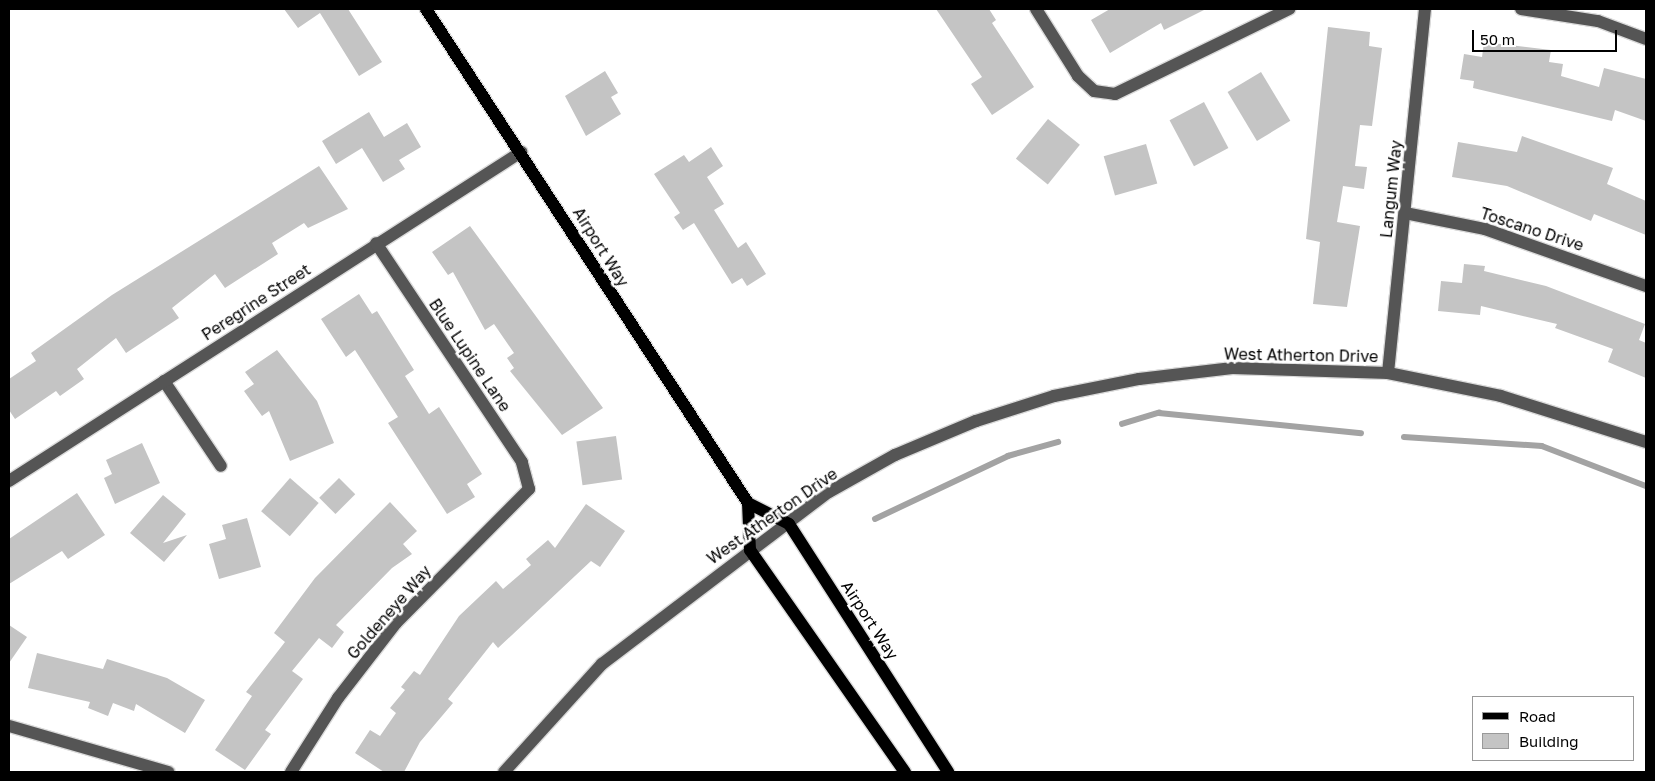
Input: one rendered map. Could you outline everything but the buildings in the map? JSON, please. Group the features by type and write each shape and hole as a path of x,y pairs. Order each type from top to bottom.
{"main road":[{"name":"Airport Way","path":"426,9 748,503 789,524 948,772"},
{"path":"748,503 750,550 906,772"}],"street":[{"path":"1036,9 1078,76 1094,92 1115,94 1289,9"},
{"name":"Langum Way","path":"1388,373 1425,9"},
{"path":"1521,9 1598,21 1646,39"},
{"name":"Peregrine Street","path":"9,480 164,382 376,243 521,152"},
{"name":"Toscano Drive","path":"1404,213 1485,229 1646,286"},
{"name":"Blue Lupine Lane","path":"376,243 522,462 529,490"},
{"name":"West Atherton Drive","path":"504,772 602,664 829,492 895,455 976,421 1054,396 1139,379 1232,368 1388,373 1501,396 1646,442"},
{"path":"164,382 221,466"},
{"name":"Goldeneye Way","path":"291,772 338,698 396,623 529,490"},
{"path":"9,726 168,772"}],"waterway":[{"path":"1122,424 1159,413 1361,433"},
{"path":"1404,437 1542,446 1646,486"},
{"path":"875,519 1008,456 1058,442"}]}
